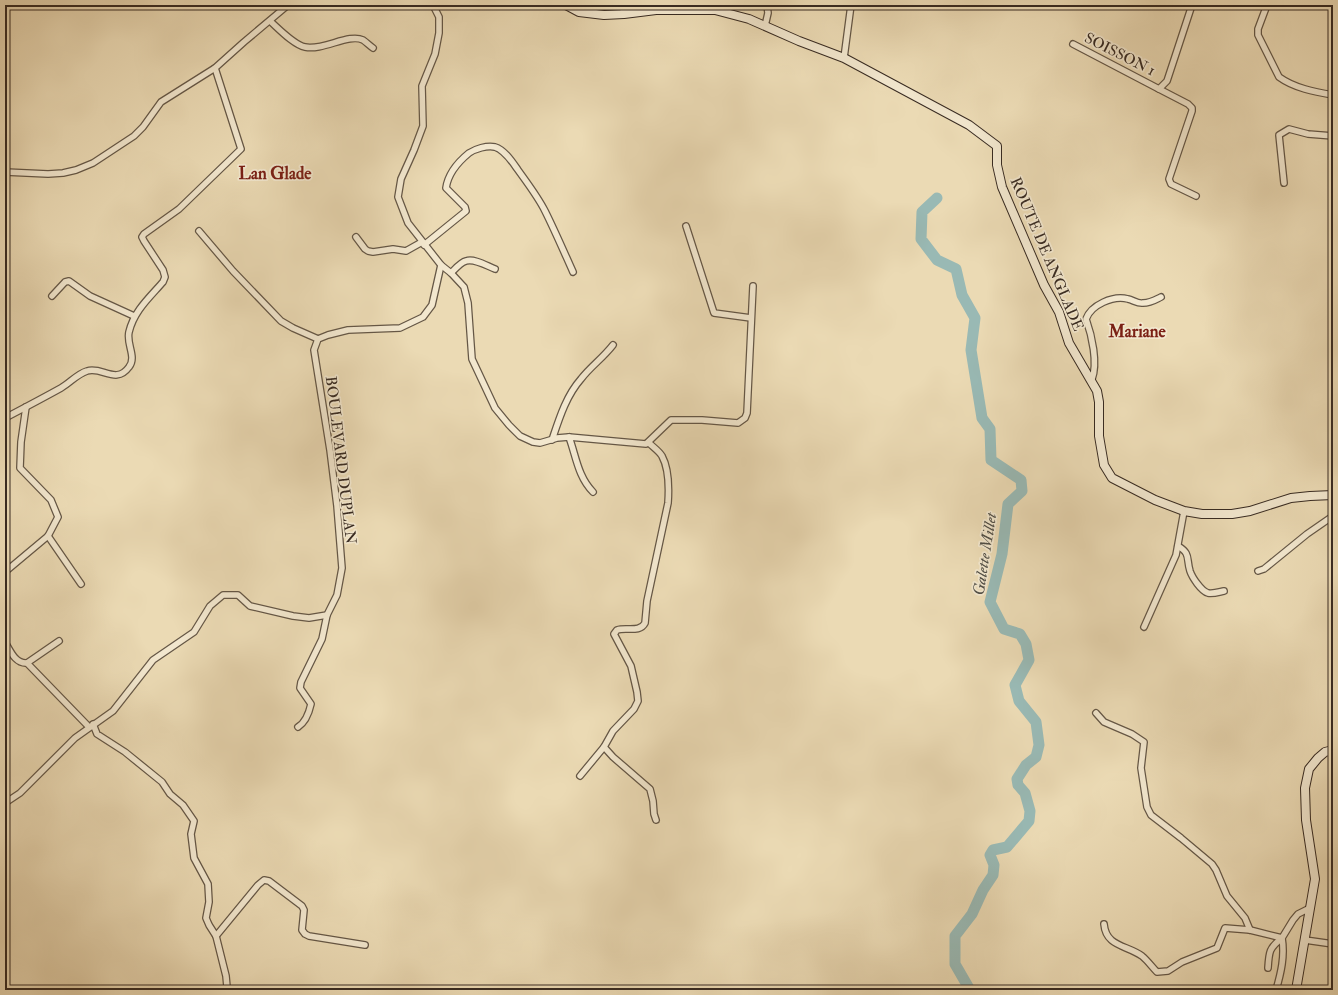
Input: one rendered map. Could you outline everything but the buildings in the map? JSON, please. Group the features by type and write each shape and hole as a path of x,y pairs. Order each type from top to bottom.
{"street":[{"path":"5,172 48,174 64,173 93,163 134,136 154,110 164,100 215,68 288,5"},
{"path":"433,5 439,17 439,33 435,54 422,86 423,126 401,179 398,197 408,223 441,266 451,273 464,287 468,303 472,360 495,408 520,436 533,442 540,443 557,438 569,437 642,444 649,443 671,420 702,420 738,423 745,418 747,414 753,286"},
{"name":"ROUTE DE ANGLADE","path":"566,5 579,12 604,15 656,10 715,10 749,19 799,41 844,58 969,125 997,146 998,165 1002,187 1044,285 1059,312 1069,343 1092,379 1097,391 1099,402 1098,436 1104,466 1112,478 1156,500 1184,511 1202,514 1232,514 1250,511 1291,498 1333,495"},
{"path":"622,5 624,14"},
{"path":"765,26 768,13 767,5"},
{"path":"844,58 851,5"},
{"name":"SOISSON 1","path":"1073,44 1159,89 1167,81 1192,5"},
{"path":"1268,5 1258,29 1258,35 1279,78 1283,81 1311,91 1333,95"},
{"path":"270,21 303,47 324,47 349,39 362,39 373,48"},
{"path":"5,418 63,387 87,371 95,370 113,376 126,371 132,361 128,333 134,316 163,282 165,277 164,270 142,237 179,209 241,149 215,68"},
{"path":"1159,89 1188,104 1192,108 1169,180 1171,184 1196,196"},
{"path":"1284,183 1279,135 1289,129 1308,134 1333,136"},
{"path":"356,237 365,249 373,252 393,250 406,251 423,243 466,212 465,207 446,188 449,178 458,162 471,152 483,147 495,147 503,152 514,164 545,210 573,272"},
{"path":"1333,222 1333,244"},
{"path":"686,226 714,313 751,318"},
{"path":"199,231 233,271 281,321 318,339 348,330 400,328 423,318 432,305 441,266"},
{"path":"451,273 464,261 468,260 473,260 495,269"},
{"path":"52,296 65,282 69,281 90,296 134,316"},
{"path":"1092,379 1095,360 1089,327 1086,319 1088,313 1094,308 1112,299 1128,298 1142,304 1152,302 1161,297"},
{"name":"BOULEVARD DUPLAN","path":"298,727 303,724 311,704 300,688 301,682 322,639 327,615 337,595 342,568 337,506 330,450 314,350 318,339"},
{"path":"552,440 567,398 582,377 600,360 613,344"},
{"path":"5,572 48,536 58,517 51,500 20,468 21,442 26,407"},
{"path":"569,437 583,479 593,492"},
{"path":"580,776 604,746 613,731 634,709 638,702 631,666 614,634 617,630 639,629 644,626 647,601 668,503 669,492 665,464 662,456 649,443"},
{"path":"1144,627 1173,562 1178,546 1184,511"},
{"path":"1258,571 1264,569 1306,534 1333,516"},
{"path":"48,536 81,584"},
{"path":"1178,546 1185,551 1194,579 1205,591 1209,593 1224,591"},
{"path":"5,804 20,793 75,738 113,711 153,660 194,632 210,606 223,595 238,594 250,606 293,616 309,618 327,615"},
{"path":"27,663 59,641"},
{"path":"5,642 18,661 27,663 91,726 97,734 125,752 162,782 170,794 182,805 194,821 191,834 194,858 208,884 209,902 206,918 209,926 216,936 226,976 226,990"},
{"path":"1096,713 1104,722 1132,734 1144,742 1141,768 1147,807 1151,815 1187,842 1212,864 1216,870 1226,896 1245,918 1250,930"},
{"path":"604,746 613,757 650,789 654,801 654,814 656,820"},
{"path":"1296,990 1315,879 1306,820 1305,788 1309,769 1325,752 1333,750"},
{"path":"216,936 258,885 264,880 269,881 302,906 304,910 302,930 305,934 309,936 365,945"},
{"path":"1268,968 1268,954 1271,949 1282,938 1298,914 1310,908"},
{"path":"1104,924 1105,932 1115,944 1142,956 1157,972 1168,971 1182,962 1217,948 1225,928 1250,930 1282,938"},
{"path":"1276,990 1283,963 1284,948 1282,938"},
{"path":"1305,940 1333,944"}],"waterway":[{"name":"Galette Millet","path":"937,198 922,212 921,239 937,260 956,269 962,295 975,318 971,350 982,418 990,429 991,460 1021,480 1022,491 1008,504 1002,554 990,602 1004,629 1020,634 1026,644 1029,660 1015,685 1019,701 1036,722 1039,745 1036,757 1026,765 1017,779 1018,785 1025,793 1030,811 1029,821 1007,847 993,850 990,855 994,865 993,875 983,890 972,914 955,936 955,964 970,990"}],"district":[{"name":"Lan Glade","path":"275,173"},
{"name":"Mariane","path":"1137,331"}]}
